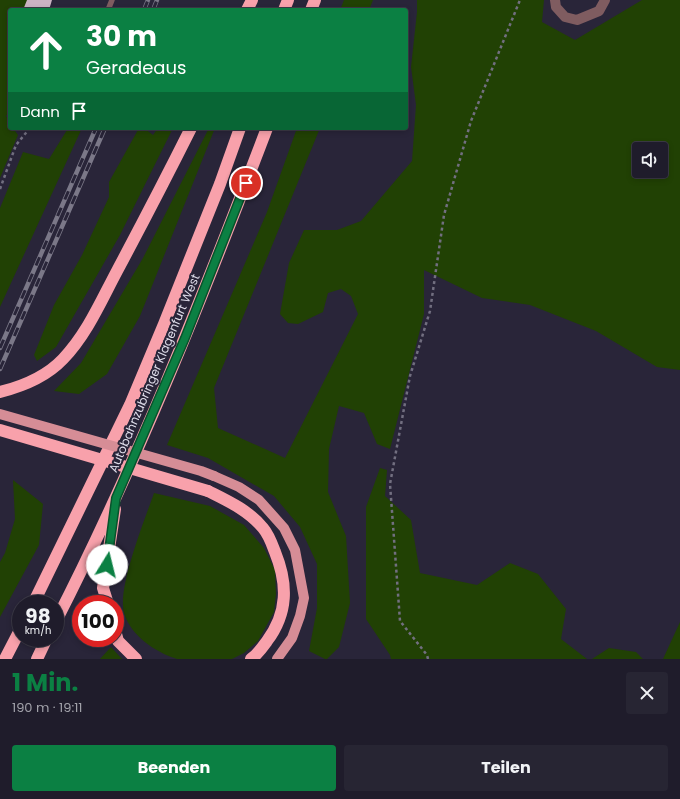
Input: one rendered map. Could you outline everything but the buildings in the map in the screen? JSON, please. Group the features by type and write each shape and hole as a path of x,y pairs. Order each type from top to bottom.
{"highway":[{"path":"0,392 20,387 47,373 64,358 87,327 190,130"},
{"name":"Autobahnzubringer Klagenfurt West","path":"37,595 130,405 167,317 239,130"},
{"name":"Autobahnzubringer Klagenfurt West","path":"64,605 116,498 185,338 266,130"},
{"path":"0,430 208,491 236,505 251,515 264,529 271,541 279,561 283,578 284,595 282,613 274,631 258,654 251,659"},
{"path":"105,595 103,588 116,498"},
{"path":"5,659 12,645"},
{"path":"37,659 43,647"},
{"path":"124,647 136,659"}],"main road":[{"path":"0,414 201,471 239,487 258,500 284,528 295,550 304,598 300,616 292,638 277,659"}],"street":[{"path":"555,0 556,7 565,17 577,20 599,11 605,0"}],"path":[{"path":"428,659 427,655 400,621 390,484 410,376 430,311 444,215 471,121 520,0"},
{"path":"0,189 16,145 28,130"}],"green space":[{"path":"0,0 30,0 27,8 8,8 8,114 6,116 8,119 8,130 14,130 18,135 0,178"},
{"path":"344,0 373,0 370,8 341,8"},
{"path":"417,0 544,0 542,22 575,40 642,0 680,0 680,370 657,367 596,331 530,305 482,298 424,270 424,314 390,449 377,444 364,413 339,406 329,449 328,492 346,536 350,603 339,647 327,659 325,659 309,651 317,608 317,564 300,527 274,496 208,458 167,445 267,212 296,130 319,130 214,388 218,428 285,458 358,314 351,296 341,289 328,293 323,312 298,324 288,323 280,314 289,263 304,230 337,230 361,221 412,161 416,105 411,67"},
{"path":"67,130 81,130 0,307 0,208 23,152 49,159"},
{"path":"138,130 147,130 153,135 157,130 172,130 120,235 56,347 37,361 34,355 54,305 82,255 109,197 109,182"},
{"path":"208,130 214,130 140,316 107,374 79,394 54,391 81,363 143,258"},
{"path":"380,468 387,470 385,496 411,520 420,573 477,585 510,563 538,574 566,609 561,639 587,659 391,659 390,655 366,619 366,507"},
{"path":"13,480 43,504 39,545 0,617 0,562 5,553 15,519"},
{"path":"154,493 210,506 244,525 264,548 275,570 276,594 274,612 258,641 244,653 232,659 177,659 160,652 138,636 127,621 124,613 123,595 128,571"},
{"path":"680,622 680,659 663,659"},
{"path":"111,647 122,659 100,659"},
{"path":"609,648 636,652 643,659 592,659"}],"railway":[{"path":"145,8 148,0"},
{"path":"154,8 157,0"},
{"path":"0,348 95,130"},
{"path":"0,369 104,130"}],"route":[{"path":"107,565 116,498 185,338 246,183"}]}
